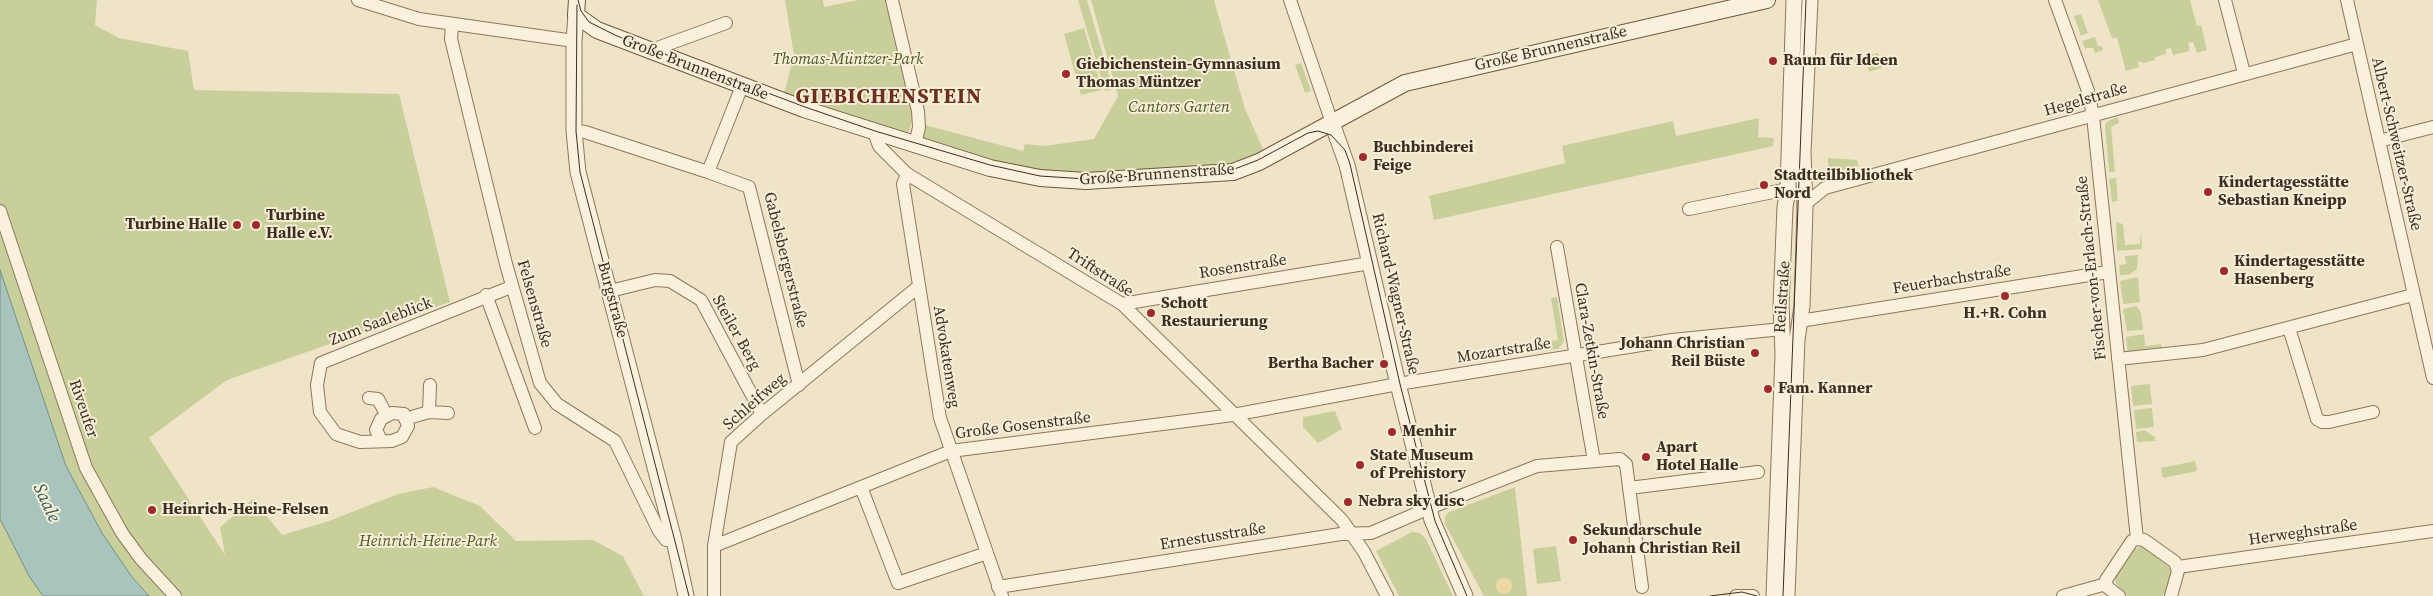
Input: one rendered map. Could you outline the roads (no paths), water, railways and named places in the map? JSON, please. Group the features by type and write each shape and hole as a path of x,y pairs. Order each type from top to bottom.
{"main road":[{"name":"Große Brunnenstraße","path":"577,7 597,30 742,86 874,132 1015,174 1063,180 1096,181 1233,172 1259,162 1405,83 1711,6 1767,0"}],"street":[{"path":"358,0 419,19 574,41"},
{"path":"892,0 918,111 919,127 915,145"},
{"name":"Reilstraße","path":"1774,596 1780,471 1784,237 1788,190 1794,0"},
{"name":"Reilstraße","path":"1787,596 1797,340 1800,321 1805,204 1803,153 1810,0"},
{"name":"Fischer-von-Erlach-Straße","path":"2055,0 2088,91 2092,116 2137,539"},
{"path":"2225,0 2244,73"},
{"name":"Albert-Schweitzer-Straße","path":"2347,0 2433,378"},
{"name":"Richard-Wagner-Straße","path":"1294,1 1332,122 1345,156 1429,508 1438,536 1465,596"},
{"name":"Burgstraße","path":"577,7 574,41 574,131 578,172 674,540 686,596"},
{"path":"656,52 666,44 706,32 726,23"},
{"name":"Felsenstraße","path":"452,25 451,39 511,287 540,383 557,404 615,441 659,531 666,540 674,540"},
{"name":"Hegelstraße","path":"1805,204 1825,188 2244,73 2357,44"},
{"path":"708,172 742,86"},
{"path":"2379,141 2433,127"},
{"name":"Gabelsbergerstraße","path":"574,131 585,132 749,187 799,385"},
{"name":"Triftstraße","path":"874,132 879,146 907,174 1122,304 1336,514 1352,534 1387,596"},
{"name":"Advokatenweg","path":"907,174 903,184 940,418 1000,591"},
{"path":"1805,179 1812,185 1825,188"},
{"path":"1689,209 1788,190"},
{"name":"Riveufer","path":"0,211 86,468 122,533 141,559 175,596"},
{"name":"Clara-Zetkin-Straße","path":"1557,247 1594,461"},
{"name":"Rosenstraße","path":"1122,304 1370,263"},
{"name":"Feuerbachstraße","path":"1800,321 2108,272"},
{"name":"Steiler Berg","path":"610,291 655,280 670,281 701,300 762,414"},
{"name":"Zum Saaleblick","path":"406,419 408,426 402,437 392,441 360,442 336,434 320,412 317,385 321,363 468,306 486,295 511,287"},
{"name":"Schleifweg","path":"714,596 714,546 731,442 762,414 918,287"},
{"path":"486,295 535,428"},
{"path":"2118,359 2203,350 2413,295"},
{"path":"2289,328 2317,419 2322,422 2329,422 2373,412"},
{"name":"Mozartstraße","path":"1233,415 1398,384 1672,340 1782,329"},
{"path":"429,412 430,385"},
{"path":"369,398 378,399 387,416"},
{"path":"381,440 376,430 382,420 392,413 404,414 406,419 429,412 448,413"},
{"name":"Große Gosenstraße","path":"714,546 951,451 1233,415"},
{"name":"Ernestusstraße","path":"1000,591 1352,534 1371,533 1537,466 1624,460 1629,488"},
{"path":"1642,587 1629,488 1758,472"},
{"path":"861,486 898,583 987,553"},
{"name":"Herweghstraße","path":"2178,566 2433,531"},
{"path":"2106,584 2108,576 2130,545 2137,539 2144,540 2178,566 2171,596"},
{"path":"2063,596 2106,584"},
{"path":"2106,584 2119,596"},
{"path":"1736,596 1752,596"}],"water":[{"name":"Saale","path":"0,270 66,466 102,533 132,577 149,596 43,596 29,576 0,519"}],"tram line":[{"path":"578,0 581,11 589,22 617,36 805,107 875,131 990,165 1040,176 1086,179 1232,170 1258,160 1308,133 1318,131 1331,135 1345,150 1350,164 1400,384 1435,521 1467,596"},
{"path":"1783,596 1806,0"},
{"path":"577,5 576,131 580,172 689,596"},
{"path":"1710,596 1742,592 1757,596"}],"place":[{"name":"Raum für Ideen","path":"1773,61"},
{"name":"Giebichenstein-Gymnasium Thomas Müntzer","path":"1066,74"},
{"name":"Buchbinderei Feige","path":"1363,157"},
{"name":"Stadtteilbibliothek Nord","path":"1764,185"},
{"name":"Kindertagesstätte Sebastian Kneipp","path":"2208,192"},
{"name":"Turbine Halle","path":"237,225"},
{"name":"Turbine Halle e.V.","path":"256,225"},
{"name":"Kindertagesstätte Hasenberg","path":"2224,271"},
{"name":"H.+R. Cohn","path":"2005,296"},
{"name":"Schott Restaurierung","path":"1151,313"},
{"name":"Johann Christian Reil Büste","path":"1755,353"},
{"name":"Bertha Bacher","path":"1384,364"},
{"name":"Fam. Kanner","path":"1768,389"},
{"name":"Menhir","path":"1392,432"},
{"name":"Apart Hotel Halle","path":"1646,457"},
{"name":"State Museum of Prehistory","path":"1360,465"},
{"name":"Nebra sky disc","path":"1348,502"},
{"name":"Heinrich-Heine-Felsen","path":"152,510"},
{"name":"Sekundarschule Johann Christian Reil","path":"1573,540"}],"district":[{"name":"GIEBICHENSTEIN","path":"889,98"}],"park label":[{"name":"Thomas-Müntzer-Park","path":"848,60"},
{"name":"Cantors Garten","path":"1179,108"},
{"name":"Heinrich-Heine-Park","path":"428,542"}]}
